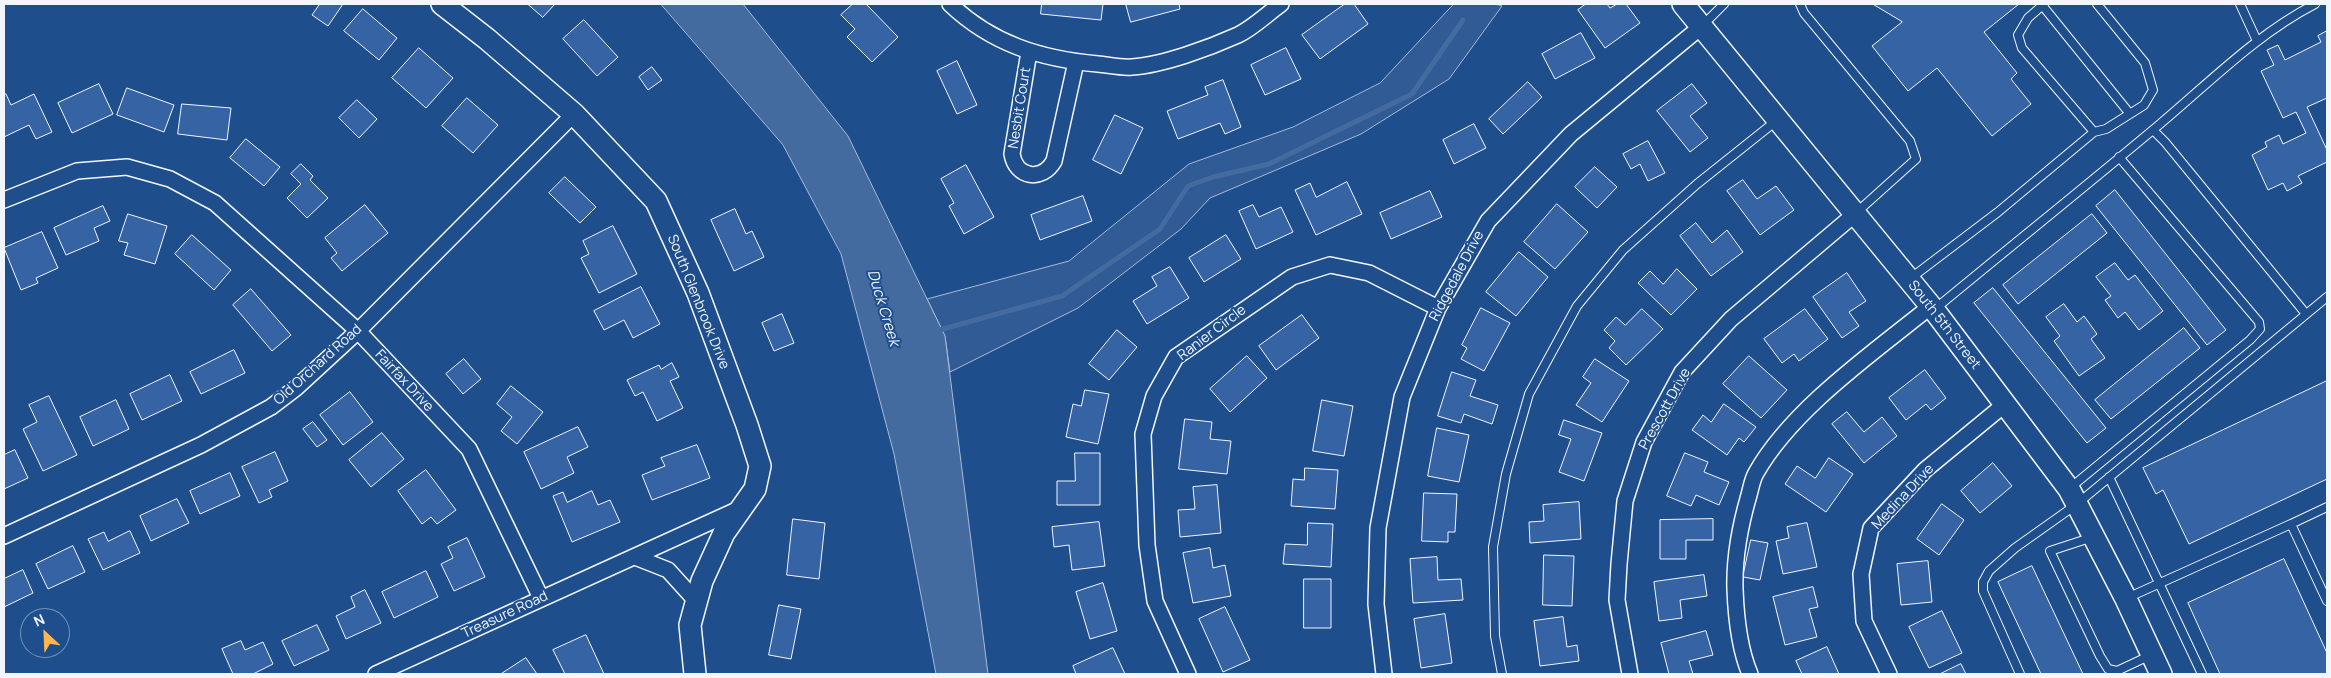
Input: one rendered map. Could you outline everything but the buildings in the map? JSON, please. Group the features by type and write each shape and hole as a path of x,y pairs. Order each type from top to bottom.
{"street":[{"name":"South Glenbrook Drive","path":"442,4 487,39 574,114 656,201 698,293 747,425 760,466 755,489 724,533 702,580 690,624 695,674"},
{"path":"950,4 960,14 994,37 1029,52 1076,62 1132,67 1192,53 1240,34 1281,4"},
{"name":"South 5th Street","path":"1684,4 1932,308 2073,497 2126,598 2161,674"},
{"name":"Ridgedale Drive","path":"1384,674 1376,604 1378,528 1402,397 1438,308 1488,221 1571,134 1702,26"},
{"name":"Nesbit Court","path":"1029,52 1012,154 1016,166 1026,174 1046,172 1054,161 1076,62"},
{"name":"Old Orchard Road","path":"4,536 201,445 271,407 296,388 358,331 574,114"},
{"name":"Fairfax Drive","path":"4,200 77,171 127,167 170,179 215,203 358,331 469,449 541,598"},
{"name":"Prescott Drive","path":"1630,674 1617,600 1619,564 1625,501 1644,442 1682,372 1731,319 1855,214"},
{"name":"Ranier Circle","path":"1188,674 1155,602 1147,545 1143,434 1154,396 1176,357 1292,277 1330,265 1369,274 1438,308"},
{"path":"1750,674 1736,618 1734,573 1740,527 1754,475 1779,438 1826,393 1932,308"},
{"name":"Medina Drive","path":"1889,674 1864,621 1860,574 1871,528 1925,470 2004,405"},
{"name":"Treasure Road","path":"376,674 741,508"},
{"path":"635,557 668,570 696,602"}],"lane":[{"path":"1702,26 1724,4"},
{"path":"1800,4 1804,13 1910,142 1916,159 1855,214"},
{"path":"2094,132 2022,48 2018,35 2028,18 2043,4 2130,114"},
{"path":"1909,280 1998,212 2094,132 2106,129 2144,105 2153,90 2145,63 2097,4"},
{"path":"2240,4 2257,41"},
{"path":"1932,308 2153,130 2257,41 2285,19 2315,4"},
{"path":"1502,674 1496,636 1493,548 1506,474 1529,394 1577,306 1623,250 1697,184 1777,119"},
{"path":"2153,130 2165,142 2306,314"},
{"path":"2020,674 1983,591 1984,582 1989,571 2260,330 2259,322 2119,157"},
{"path":"2073,497 2109,478 2327,297"},
{"path":"2109,478 2202,674"},
{"path":"2126,598 2327,507"},
{"path":"2291,524 2327,601"},
{"path":"2094,536 2050,550 2100,656 2108,669 2117,671 2152,655"}],"shaded area":[{"path":"1454,4 1495,4 1502,6 1449,79 1361,134 1210,198 1181,229 1078,308 950,372 945,336 927,299 1069,261 1189,164 1293,127 1380,83"}],"water":[{"name":"Duck Creek","path":"661,4 743,4 848,136 945,336 988,674 936,674 894,454 841,254 783,145"}],"waterway":[{"path":"936,331 1062,296 1160,229 1188,186 1213,177 1269,164 1412,94 1463,20"}]}
